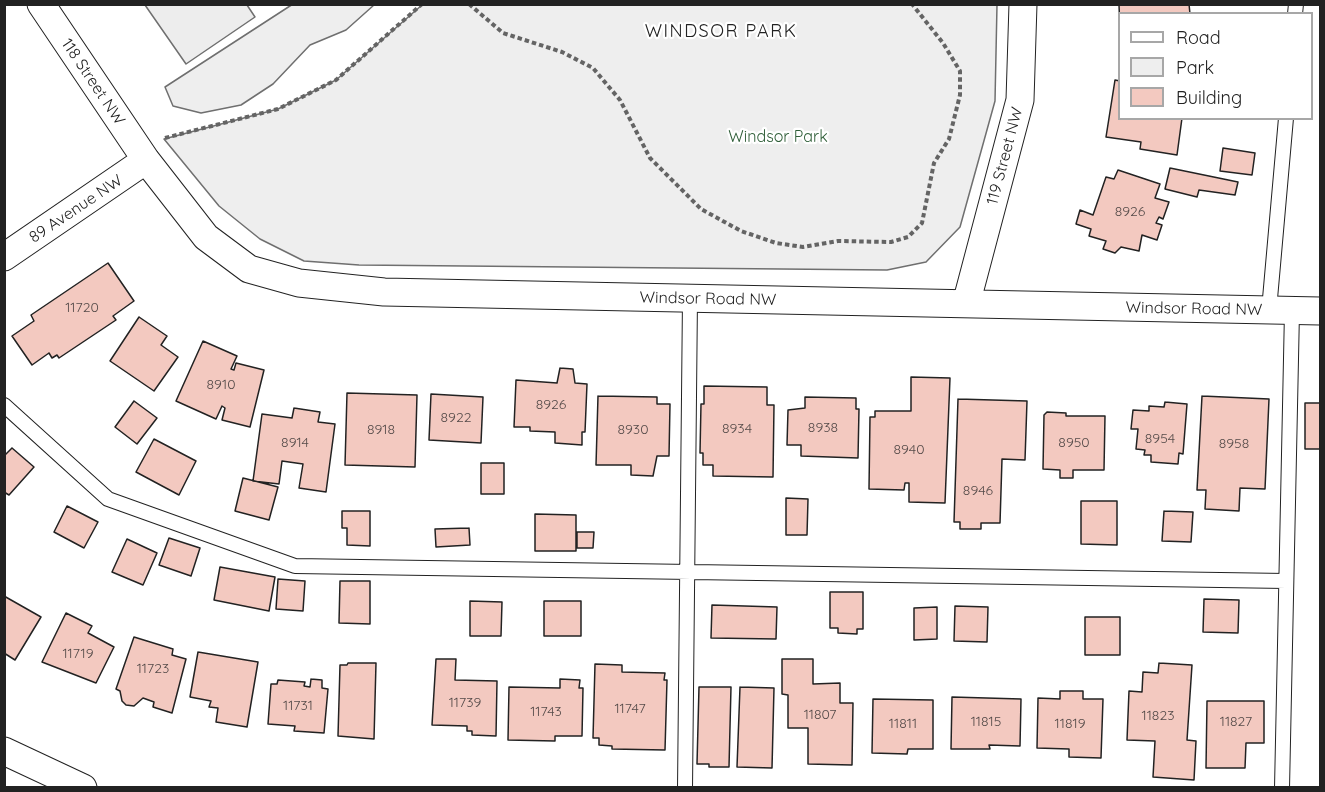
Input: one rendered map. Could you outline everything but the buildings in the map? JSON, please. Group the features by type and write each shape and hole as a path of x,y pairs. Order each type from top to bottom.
{"street":[{"name":"118 Street NW","path":"41,4 146,160"},
{"name":"119 Street NW","path":"966,304 1020,100 1023,4"},
{"name":"89 Avenue NW","path":"4,257 146,160"},
{"name":"Windsor Road NW","path":"146,160 206,237 249,270 299,283 384,292 1320,312"},
{"path":"4,751 83,788"}],"lane":[{"path":"1282,788 1286,581 1281,310 1286,120"},
{"path":"686,788 690,298"},
{"path":"4,405 108,499 295,566 1286,581"}],"path":[{"path":"146,160 164,138 278,109 336,80 422,4"},
{"path":"469,4 503,33 562,52 593,68 620,100 650,158 701,209 741,231 776,243 803,247 838,241 891,242 908,237 922,222 934,164 949,139 960,95 960,71 943,44 912,4"}],"green space":[{"path":"293,4 374,5 346,30 310,45 273,84 241,105 201,113 173,106 165,87"},
{"name":"Windsor Park","path":"422,5 997,5 995,101 960,227 926,262 887,270 359,265 304,261 260,239 219,206 164,139 278,109 336,80"}],"shaded area":[{"path":"145,5 247,5 255,17 186,64"}],"district":[{"name":"WINDSOR PARK","path":"721,32"}]}
